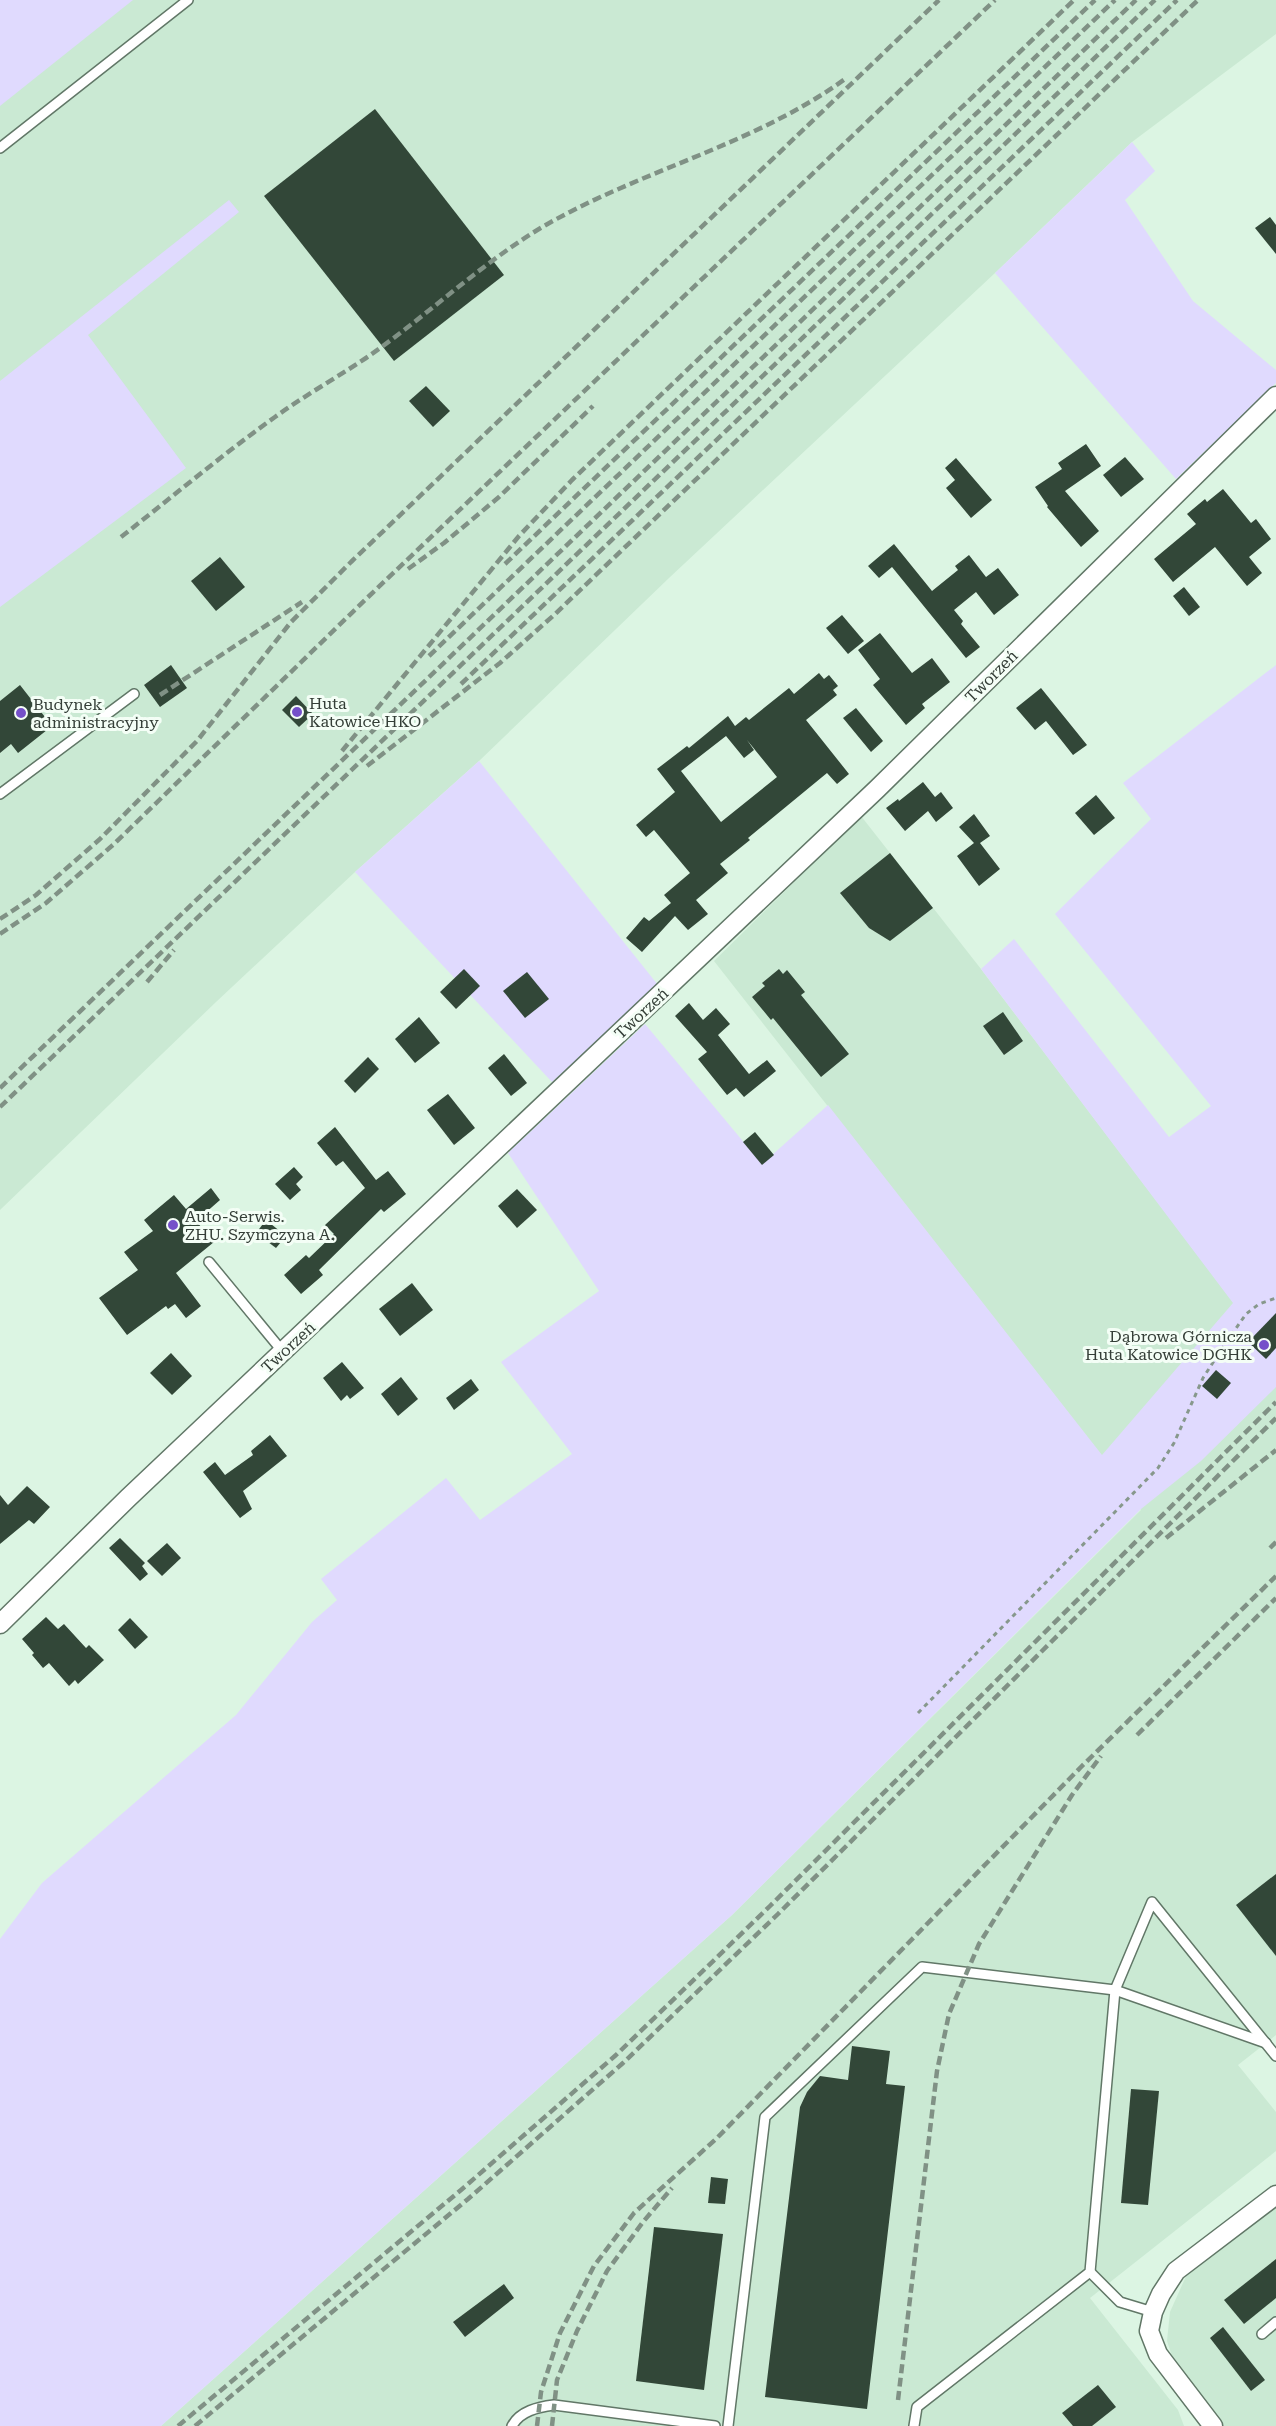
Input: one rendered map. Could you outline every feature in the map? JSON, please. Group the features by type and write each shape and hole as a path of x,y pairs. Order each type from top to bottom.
{"street":[{"name":"Tworzeń","path":"0,1624 128,1498 877,789 1276,396"},
{"path":"1213,2426 1158,2354 1149,2331 1153,2312 1161,2294 1176,2271 1276,2195"}],"lane":[{"path":"0,148 188,0"},
{"path":"0,794 134,694"},
{"path":"209,1262 283,1352"},
{"path":"914,2426 917,2407 1090,2272 1115,1990 1152,1902 1276,2056"},
{"path":"728,2426 765,2117 922,1967 1115,1990 1266,2043"},
{"path":"1090,2272 1120,2302 1153,2312"},
{"path":"1262,2334 1276,2322"},
{"path":"512,2426 516,2417 540,2407 554,2405 716,2426"}],"path":[{"path":"918,1713 1158,1468 1174,1443 1203,1378 1223,1347 1246,1314 1259,1304 1276,1298"}],"shaded area":[{"path":"0,0 1276,0 1276,34 1132,142 669,578 479,761 355,872 216,1002 0,1210"},
{"path":"0,0 133,0 0,106"},
{"path":"1132,142 1155,171 1125,200 1193,301 1276,370 1276,383 1176,479 995,273"},
{"path":"229,200 239,212 88,335 186,468 0,607 0,381"},
{"path":"1276,665 1276,1387 1201,1461 1141,1509 732,1915 161,2426 0,2426 0,1939 42,1883 236,1715 312,1622 337,1600 321,1579 446,1478 480,1520 572,1454 501,1362 599,1291 508,1153 645,1024 762,1164 828,1105 1102,1455 1233,1303 981,969 1014,939 1169,1137 1211,1106 1055,914 1151,819 1123,783"},
{"path":"479,761 658,985 552,1082 355,872"},
{"path":"861,816 981,969 1233,1302 1276,1275 1276,2035 1238,2065 1276,2112 1276,2151 1090,2298 1178,2410 1184,2426 161,2426 732,1915 1141,1510 1102,1456 714,961","holes":["512,2300 465,2337 454,2323"]},
{"path":"1276,2205 1276,2426 1222,2426 1175,2365 1167,2341 1170,2312 1187,2274"}],"building":[{"path":"375,109 504,275 394,361 264,196"},
{"path":"1270,217 1276,225 1276,254 1255,228"},
{"path":"426,386 450,411 433,427 409,401"},
{"path":"1086,444 1101,466 1065,491 1099,531 1081,547 1047,507 1035,487 1062,469 1058,463"},
{"path":"1125,457 1144,479 1121,497 1103,475"},
{"path":"956,458 992,500 971,518 946,488 955,480 945,468"},
{"path":"1223,489 1251,523 1256,519 1271,539 1249,557 1262,573 1247,586 1215,547 1173,582 1154,559 1196,524 1187,514 1205,499 1207,502"},
{"path":"894,544 932,591 958,570 955,566 969,555 986,577 998,568 1019,595 994,615 976,592 954,610 963,621 961,624 980,647 966,658 892,567 879,578 868,566"},
{"path":"220,557 245,587 216,611 191,581"},
{"path":"1184,587 1200,607 1189,616 1173,596"},
{"path":"842,615 864,641 848,654 826,628"},
{"path":"880,633 912,673 932,658 950,682 922,704 925,708 906,725 873,685 880,679 858,650"},
{"path":"171,665 187,688 160,707 144,685"},
{"path":"819,673 824,679 829,675 838,686 833,690 837,695 806,720 849,774 837,784 827,773 748,838 750,840 720,864 728,873 696,900 708,914 688,930 675,916 642,952 626,938 644,917 649,921 671,903 664,895 690,873 654,830 646,837 636,825 675,792 657,769 687,746 689,748 728,716 735,726 746,717 749,720 789,688 794,694","holes":["726,736 744,758 754,750 747,740 777,777 721,822 681,771"]},
{"name":"Budynek administracyjny","path":"20,685 52,726 18,753 11,744 0,753 0,701"},
{"path":"1041,688 1087,745 1073,755 1046,721 1035,730 1016,708"},
{"name":"Huta Katowice HKO","path":"296,696 313,714 299,727 282,710"},
{"path":"856,708 883,741 871,752 843,718"},
{"path":"923,782 935,797 941,792 953,808 936,822 928,811 905,831 886,808"},
{"path":"1096,795 1115,818 1094,835 1075,813"},
{"path":"974,814 990,836 980,843 1000,869 979,886 957,856 974,843 959,827"},
{"path":"890,853 933,908 890,941 869,928 840,893"},
{"path":"464,969 480,986 456,1009 440,992"},
{"path":"779,969 783,974 787,970 805,992 801,995 849,1054 821,1077 773,1018 771,1020 752,997 765,986 762,983"},
{"path":"527,972 549,999 525,1018 503,991"},
{"path":"689,1003 703,1020 716,1008 730,1024 718,1035 749,1074 767,1060 776,1071 744,1097 736,1088 727,1095 698,1059 707,1052 675,1016"},
{"path":"1003,1012 1023,1041 1004,1055 983,1026"},
{"path":"419,1017 440,1043 415,1063 395,1039"},
{"path":"504,1054 527,1083 511,1096 488,1068"},
{"path":"368,1057 379,1069 355,1093 344,1081"},
{"path":"448,1094 475,1128 454,1145 427,1110"},
{"path":"335,1127 376,1180 388,1171 406,1194 384,1212 381,1209 319,1270 323,1275 301,1294 284,1275 306,1255 309,1258 334,1234 325,1225 365,1188 343,1161 336,1166 317,1143"},
{"path":"755,1132 774,1155 762,1165 743,1142"},
{"path":"294,1167 303,1177 296,1184 301,1190 290,1200 275,1184"},
{"path":"211,1188 220,1200 196,1221 214,1242 176,1273 201,1306 186,1318 175,1304 168,1309 166,1306 127,1335 99,1298 138,1270 124,1252 153,1231 144,1220 174,1195 186,1209"},
{"path":"517,1189 537,1210 517,1228 498,1206"},
{"path":"266,1220 286,1236 276,1248 256,1233"},
{"path":"412,1283 433,1310 400,1336 379,1309"},
{"name":"Dąbrowa Górnicza Huta Katowice DGHK","path":"1276,1313 1276,1348 1266,1359 1248,1342"},
{"path":"171,1353 192,1376 172,1395 150,1373"},
{"path":"342,1362 364,1388 350,1399 347,1395 341,1401 323,1378"},
{"path":"1216,1370 1231,1383 1217,1399 1202,1386"},
{"path":"401,1377 418,1399 398,1416 381,1394"},
{"path":"471,1379 479,1390 454,1410 446,1398"},
{"path":"270,1435 287,1456 243,1491 252,1509 240,1518 203,1472 215,1462 225,1475 253,1455 251,1451"},
{"path":"27,1486 50,1507 34,1524 29,1520 0,1544 0,1495 8,1505"},
{"path":"120,1538 145,1563 142,1566 148,1574 140,1581 109,1548"},
{"path":"167,1543 181,1558 162,1576 147,1561"},
{"path":"46,1617 58,1629 64,1624 86,1648 89,1645 104,1660 78,1684 75,1680 69,1686 49,1663 43,1668 22,1639"},
{"path":"130,1618 148,1637 135,1649 118,1630"},
{"path":"1276,1874 1276,1956 1236,1905"},
{"path":"852,2046 890,2051 886,2084 905,2086 867,2409 765,2397 800,2107 807,2092 820,2076 848,2080"},
{"path":"1131,2089 1159,2091 1148,2205 1121,2203"},
{"path":"711,2177 728,2179 725,2204 708,2203"},
{"path":"654,2227 723,2234 704,2390 636,2381"},
{"path":"1276,2259 1276,2298 1244,2324 1224,2300"},
{"path":"504,2284 514,2298 465,2337 453,2322"},
{"path":"1223,2327 1265,2380 1251,2391 1210,2338"},
{"path":"1098,2385 1116,2407 1092,2426 1073,2426 1062,2413"}],"railway":[{"path":"0,919 36,895 100,839 197,741 291,622 939,0"},
{"path":"0,934 46,903 114,844 366,599 995,0"},
{"path":"342,751 519,536 572,480 1074,0"},
{"path":"505,564 1095,0"},
{"path":"429,656 1115,0"},
{"path":"0,1088 1136,0"},
{"path":"0,1107 1155,0"},
{"path":"461,684 1177,0"},
{"path":"367,766 500,663 554,615 1198,0"},
{"path":"121,537 255,431 389,342 520,241 581,206 773,122 810,102 845,79"},
{"path":"408,569 444,543 499,497 593,406"},
{"path":"160,695 302,602"},
{"path":"147,982 174,950"},
{"path":"178,2426 461,2190 616,2055 770,1906 1276,1402"},
{"path":"195,2426 468,2199 623,2063 778,1914 1276,1418"},
{"path":"1166,1538 1276,1450"},
{"path":"1270,1548 1276,1542"},
{"path":"537,2426 541,2392 560,2333 594,2266 634,2213 716,2139 1081,1767 1276,1576"},
{"path":"1137,1735 1276,1598"},
{"path":"898,2400 937,2071 949,2014 979,1944 1072,1795 1101,1756"},
{"path":"552,2426 557,2380 577,2331 607,2271 643,2222 672,2188"}],"place":[{"name":"Huta Katowice HKO","path":"297,712"},
{"name":"Budynek administracyjny","path":"21,713"},
{"name":"Auto-Serwis. ZHU. Szymczyna A.","path":"173,1225"},
{"name":"Dąbrowa Górnicza Huta Katowice DGHK","path":"1264,1345"}]}
